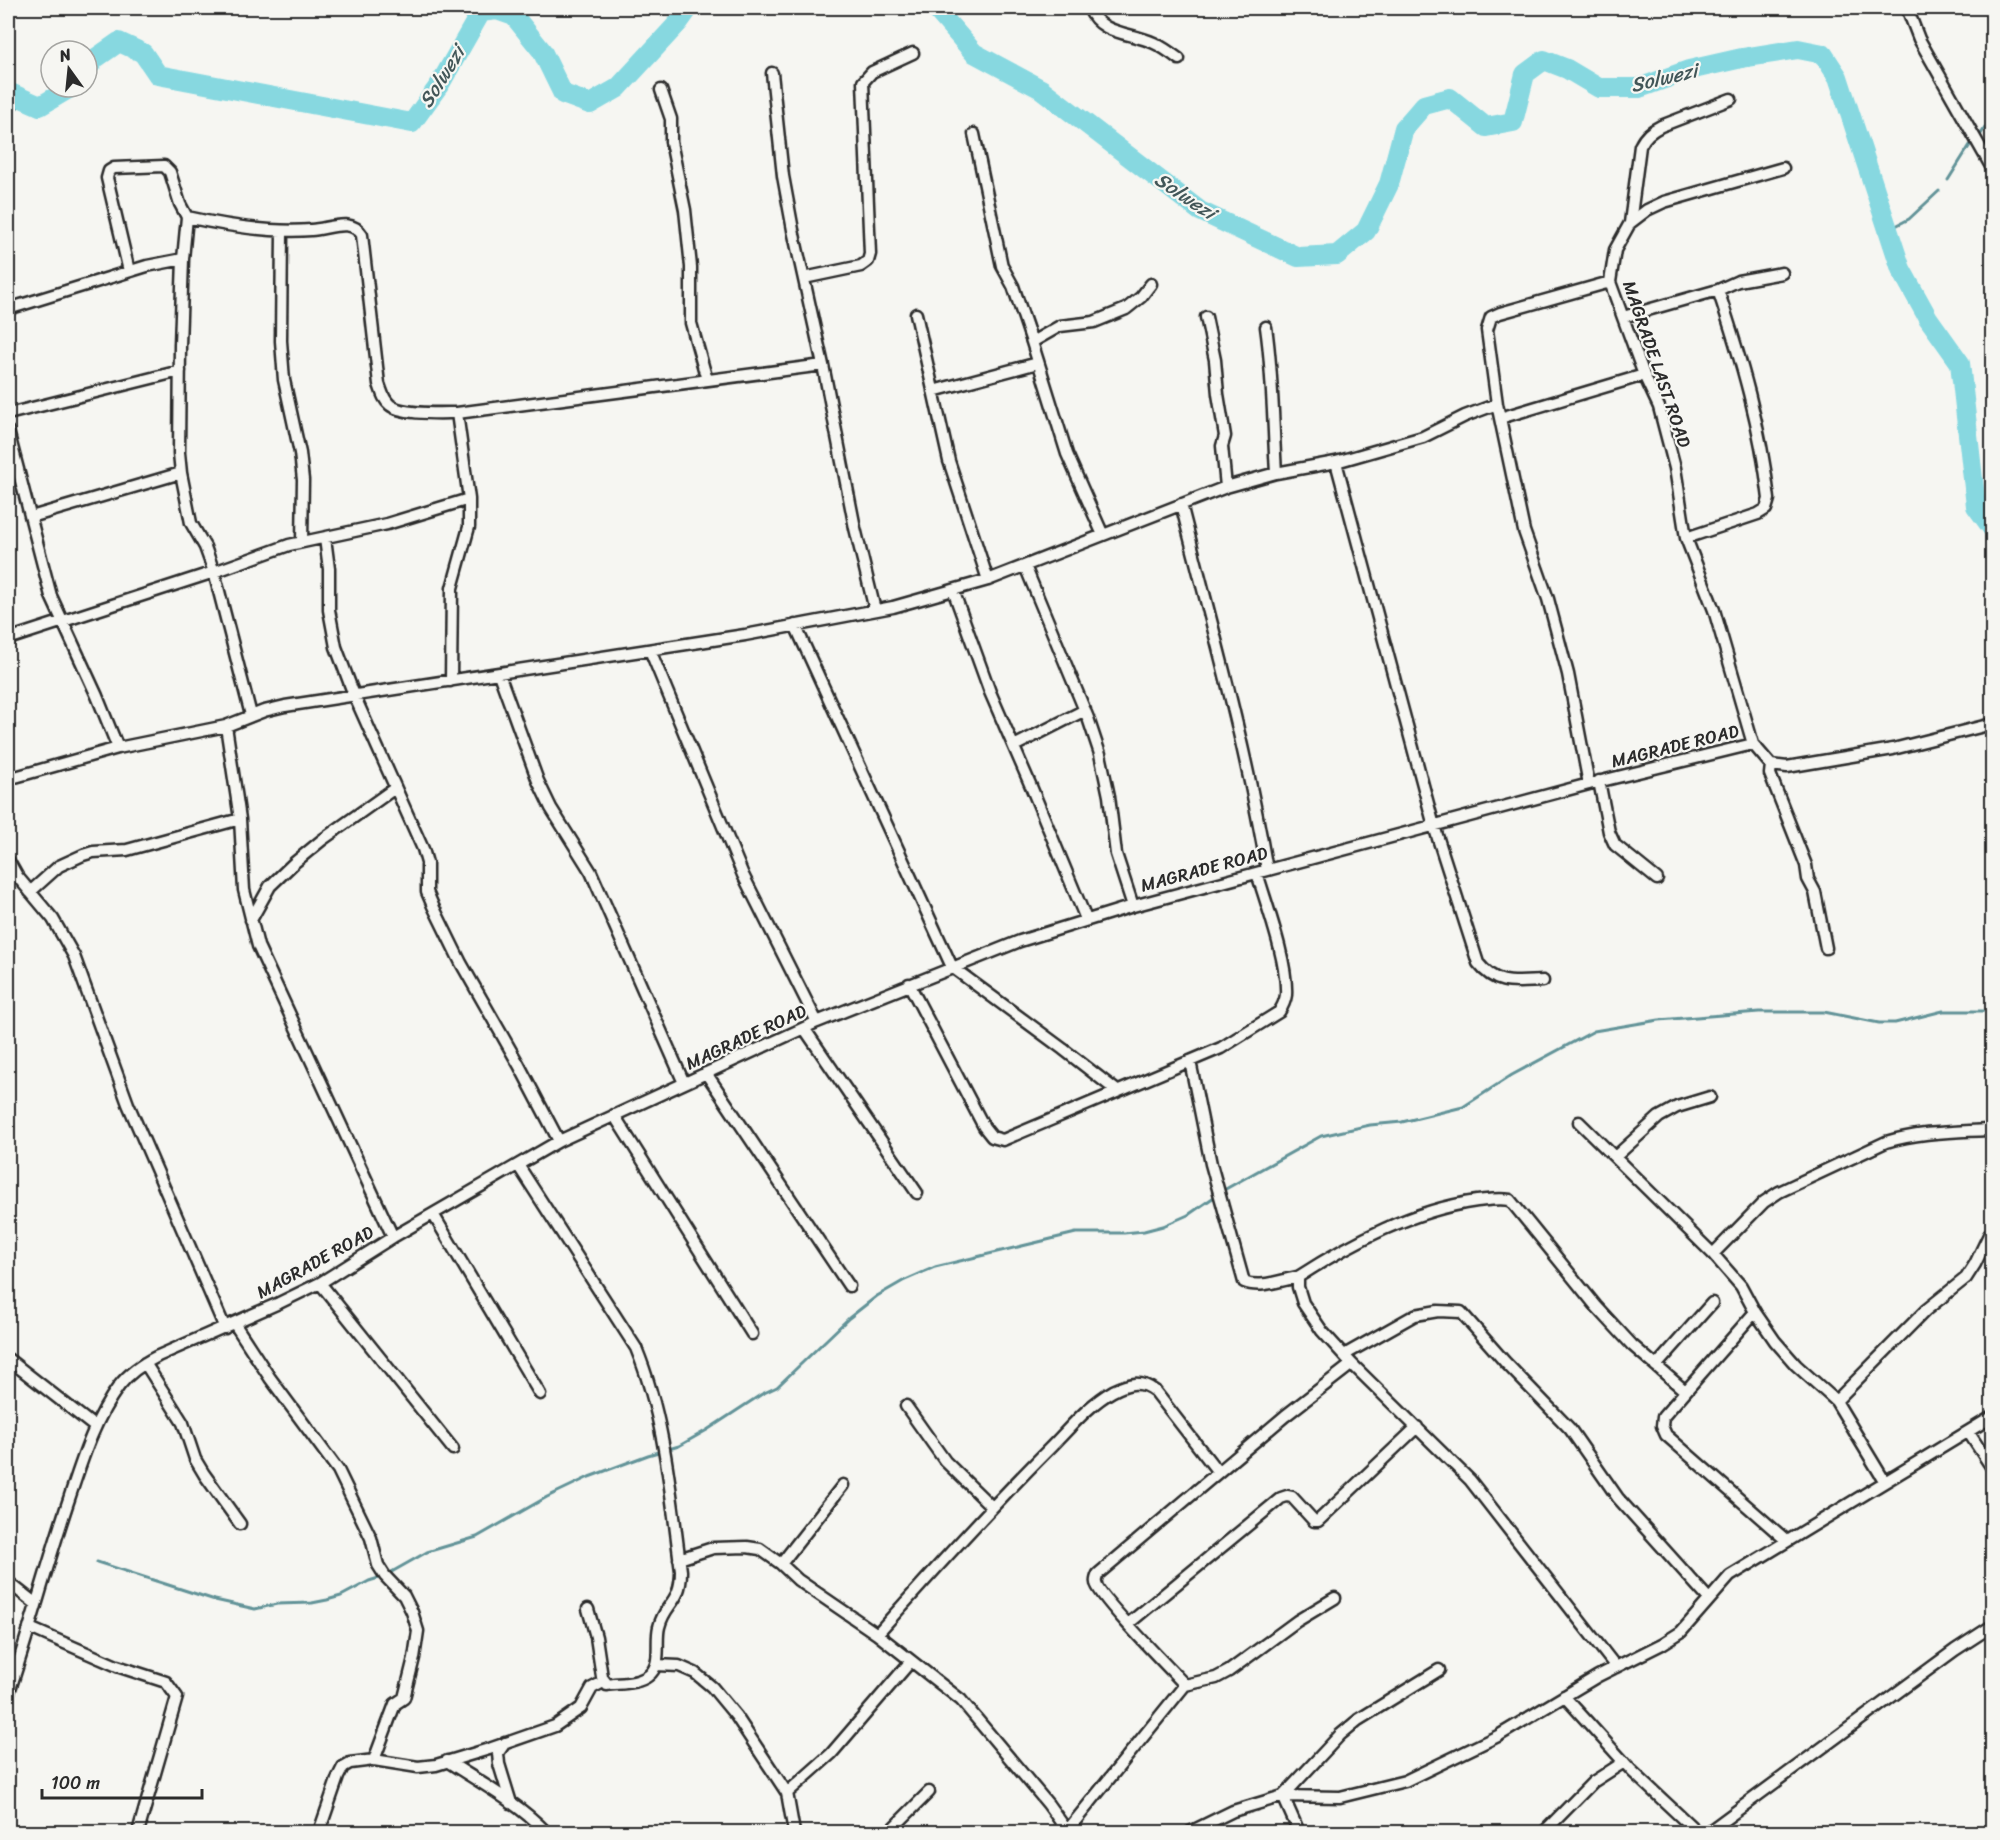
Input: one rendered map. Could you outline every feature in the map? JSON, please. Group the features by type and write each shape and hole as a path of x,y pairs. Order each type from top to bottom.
{"street":[{"path":"1089,8 1093,17 1109,30 1156,43 1179,59"},
{"path":"1906,8 1919,39 1992,168"},
{"path":"804,278 861,266 868,261 870,254 863,82 872,72 913,53"},
{"path":"772,73 783,176 855,528 875,610"},
{"path":"661,90 670,119 671,141 685,210 691,267 691,323 707,380"},
{"path":"1630,223 1640,146 1644,138 1650,131 1661,126 1731,99"},
{"path":"974,134 1002,266 1012,286 1032,342 1067,454 1102,535"},
{"path":"129,271 107,178 109,171 114,168 164,166 170,172 180,204 187,216 183,259 180,370 181,473 191,523 205,547 214,572 250,716"},
{"name":"MAGRADE LAST ROAD","path":"1753,744 1714,610 1686,538 1675,468 1659,407 1644,375 1610,282 1615,250 1630,223 1647,210 1664,202 1783,168"},
{"path":"187,216 282,231 314,230 349,225 357,228 362,235 379,384 384,398 392,407 405,411 457,413 823,365"},
{"path":"282,231 281,341 284,380 300,453 303,480 302,542"},
{"path":"8,309 129,271 183,259"},
{"path":"1623,318 1718,290 1738,281 1782,273"},
{"path":"1610,282 1517,307 1491,317 1487,330 1497,404 1524,531 1548,599 1594,782 1609,832 1614,845 1657,879"},
{"path":"1032,342 1060,326 1094,322 1126,309 1141,297 1151,284"},
{"path":"1686,538 1758,514 1766,509 1769,499 1759,428 1740,357 1718,290"},
{"path":"916,315 949,461 988,580"},
{"path":"1206,317 1215,360 1225,436 1222,446 1226,487"},
{"path":"1266,327 1272,368 1275,473"},
{"path":"933,391 1038,363"},
{"path":"8,414 180,370"},
{"path":"1500,418 1644,375"},
{"path":"8,779 118,748 226,726 285,706 650,650 875,610 988,580 1226,487 1275,473 1336,462 1423,437 1465,416 1497,404"},
{"path":"451,681 452,588 469,527 469,499 457,413"},
{"path":"8,431 54,605 64,621 118,748"},
{"path":"1336,462 1434,826 1478,963 1485,973 1496,980 1543,981"},
{"path":"8,475 19,471"},
{"path":"31,517 181,473"},
{"path":"8,639 214,572 251,557 302,542 387,524 469,499"},
{"path":"909,984 984,1127 997,1140 1002,1140 1221,1048 1273,1017 1284,1005 1286,986 1262,871 1255,800 1239,728 1181,504"},
{"path":"325,538 331,631 354,695 423,849 427,892 461,963 559,1141"},
{"path":"1025,566 1085,710 1102,765 1109,796 1116,854 1132,906"},
{"path":"953,590 990,692 1086,919"},
{"path":"795,625 952,967 1063,1048 1117,1091"},
{"path":"650,650 743,875 817,1022"},
{"path":"499,674 538,781 551,808 591,872 684,1083"},
{"path":"1014,746 1085,710"},
{"path":"1753,744 1771,765 1787,767 1893,749 1992,724"},
{"path":"226,726 240,819 244,890 258,946 393,1237"},
{"name":"MAGRADE ROAD","path":"8,1695 54,1544 95,1427 120,1384 145,1363 320,1283 393,1237 559,1141 817,1022 1020,940 1132,906 1594,782 1753,744"},
{"path":"1771,765 1770,774 1806,866 1808,879 1815,892 1826,948"},
{"path":"251,920 270,886 294,863 395,788"},
{"path":"30,892 59,866 83,855 93,852 128,850 240,819"},
{"path":"8,860 58,927 74,956 128,1104 229,1326 338,1470 371,1538 378,1565 404,1596 412,1612 418,1631 404,1698 395,1704 374,1760"},
{"path":"804,1028 916,1194"},
{"path":"1190,1061 1211,1164 1244,1282 1260,1285 1298,1277 1354,1243 1411,1218 1454,1204 1501,1198 1510,1200 1596,1306 1632,1345 1684,1390"},
{"path":"706,1073 849,1286"},
{"path":"1615,1157 1659,1117 1677,1107 1710,1097"},
{"path":"614,1116 752,1334"},
{"path":"1579,1122 1713,1254 1741,1286 1774,1341 1836,1401 1885,1482"},
{"path":"1713,1254 1764,1202 1779,1192 1886,1142 1905,1136 1928,1133 1986,1130"},
{"path":"518,1165 636,1348 647,1374 667,1470 681,1588 662,1616 658,1629 656,1665 650,1675 639,1681 607,1685 602,1677 596,1637 588,1609"},
{"path":"432,1215 540,1394"},
{"path":"1836,1401 1926,1310 1966,1278 1989,1235"},
{"path":"1298,1277 1298,1287 1303,1303 1322,1331 1348,1360 1470,1480 1616,1667"},
{"path":"320,1283 453,1449"},
{"path":"1656,1366 1712,1303"},
{"path":"1185,1685 1099,1590 1095,1583 1098,1574 1348,1360 1415,1315 1438,1311 1461,1312 1505,1362 1570,1429 1618,1498 1708,1598"},
{"path":"1755,1312 1684,1390 1663,1417 1662,1426 1666,1435 1787,1541"},
{"path":"8,1359 95,1427"},
{"path":"145,1363 183,1423 195,1459 240,1524"},
{"path":"878,1634 992,1508 1098,1401 1115,1390 1135,1383 1146,1384 1155,1391 1218,1472"},
{"path":"906,1406 945,1461 992,1508"},
{"path":"1190,1833 1233,1811 1283,1796 1340,1797 1405,1780 1498,1736 1564,1696 1681,1632 1708,1598 1730,1576 1992,1417"},
{"path":"1128,1624 1281,1498 1292,1497 1314,1521 1318,1521 1417,1427"},
{"path":"1969,1432 1992,1468"},
{"path":"782,1564 843,1485"},
{"path":"679,1559 713,1548 747,1547 760,1549 782,1564 798,1580 878,1634 961,1700 1048,1804 1067,1832 1185,1685 1222,1675 1335,1598"},
{"path":"8,1582 36,1604"},
{"path":"1708,1833 1946,1657 1992,1626"},
{"path":"30,1628 117,1666 166,1682 176,1694 138,1833"},
{"path":"787,1793 831,1754 911,1661"},
{"path":"656,1665 680,1666 695,1673 712,1687 736,1716 787,1793 794,1833"},
{"path":"1283,1796 1358,1720 1439,1670"},
{"path":"319,1833 338,1777 343,1767 350,1763 374,1760 418,1767 447,1761 505,1743 555,1726 581,1708 592,1688 605,1681"},
{"path":"1564,1696 1624,1762 1697,1833"},
{"path":"505,1743 498,1753 499,1764 511,1803"},
{"path":"447,1761 511,1803 534,1820 546,1833"},
{"path":"1544,1833 1593,1782 1624,1762"},
{"path":"890,1833 929,1792"},
{"path":"1283,1796 1299,1833"}],"waterway":[{"name":"Solwezi","path":"99,56 119,42 143,53 158,75 412,123 440,84 481,12 497,10 514,16 542,51 563,94 590,104 618,88 679,22 689,8"},
{"name":"Solwezi","path":"935,8 974,53 1041,89 1200,211 1298,257 1337,255 1366,231 1389,184 1404,128 1424,105 1450,98 1486,127 1513,122 1525,74 1544,60 1567,69 1599,88 1639,88 1689,70 1742,58 1798,49 1823,54 1838,77 1901,269 1928,318 1960,363 1976,506 1992,528"},
{"name":"Solwezi","path":"8,92 40,106 52,99"},
{"path":"8,113 28,101"},
{"path":"1979,137 1992,117"},
{"path":"1948,180 1970,145"},
{"path":"1888,230 1909,219 1939,191"},
{"path":"1222,1191 1321,1136 1370,1125 1402,1122 1463,1107 1512,1075 1594,1031 1659,1020 1759,1012 1824,1012 1879,1023 1895,1023 1943,1011 1992,1011"},
{"path":"388,1574 427,1552 477,1537 547,1497 589,1477 679,1446 777,1387 849,1318 877,1296 903,1281 935,1267 1076,1233 1124,1233 1163,1226 1188,1215 1217,1195"},
{"path":"97,1562 215,1600 255,1609 277,1604 327,1600 382,1577"}]}
